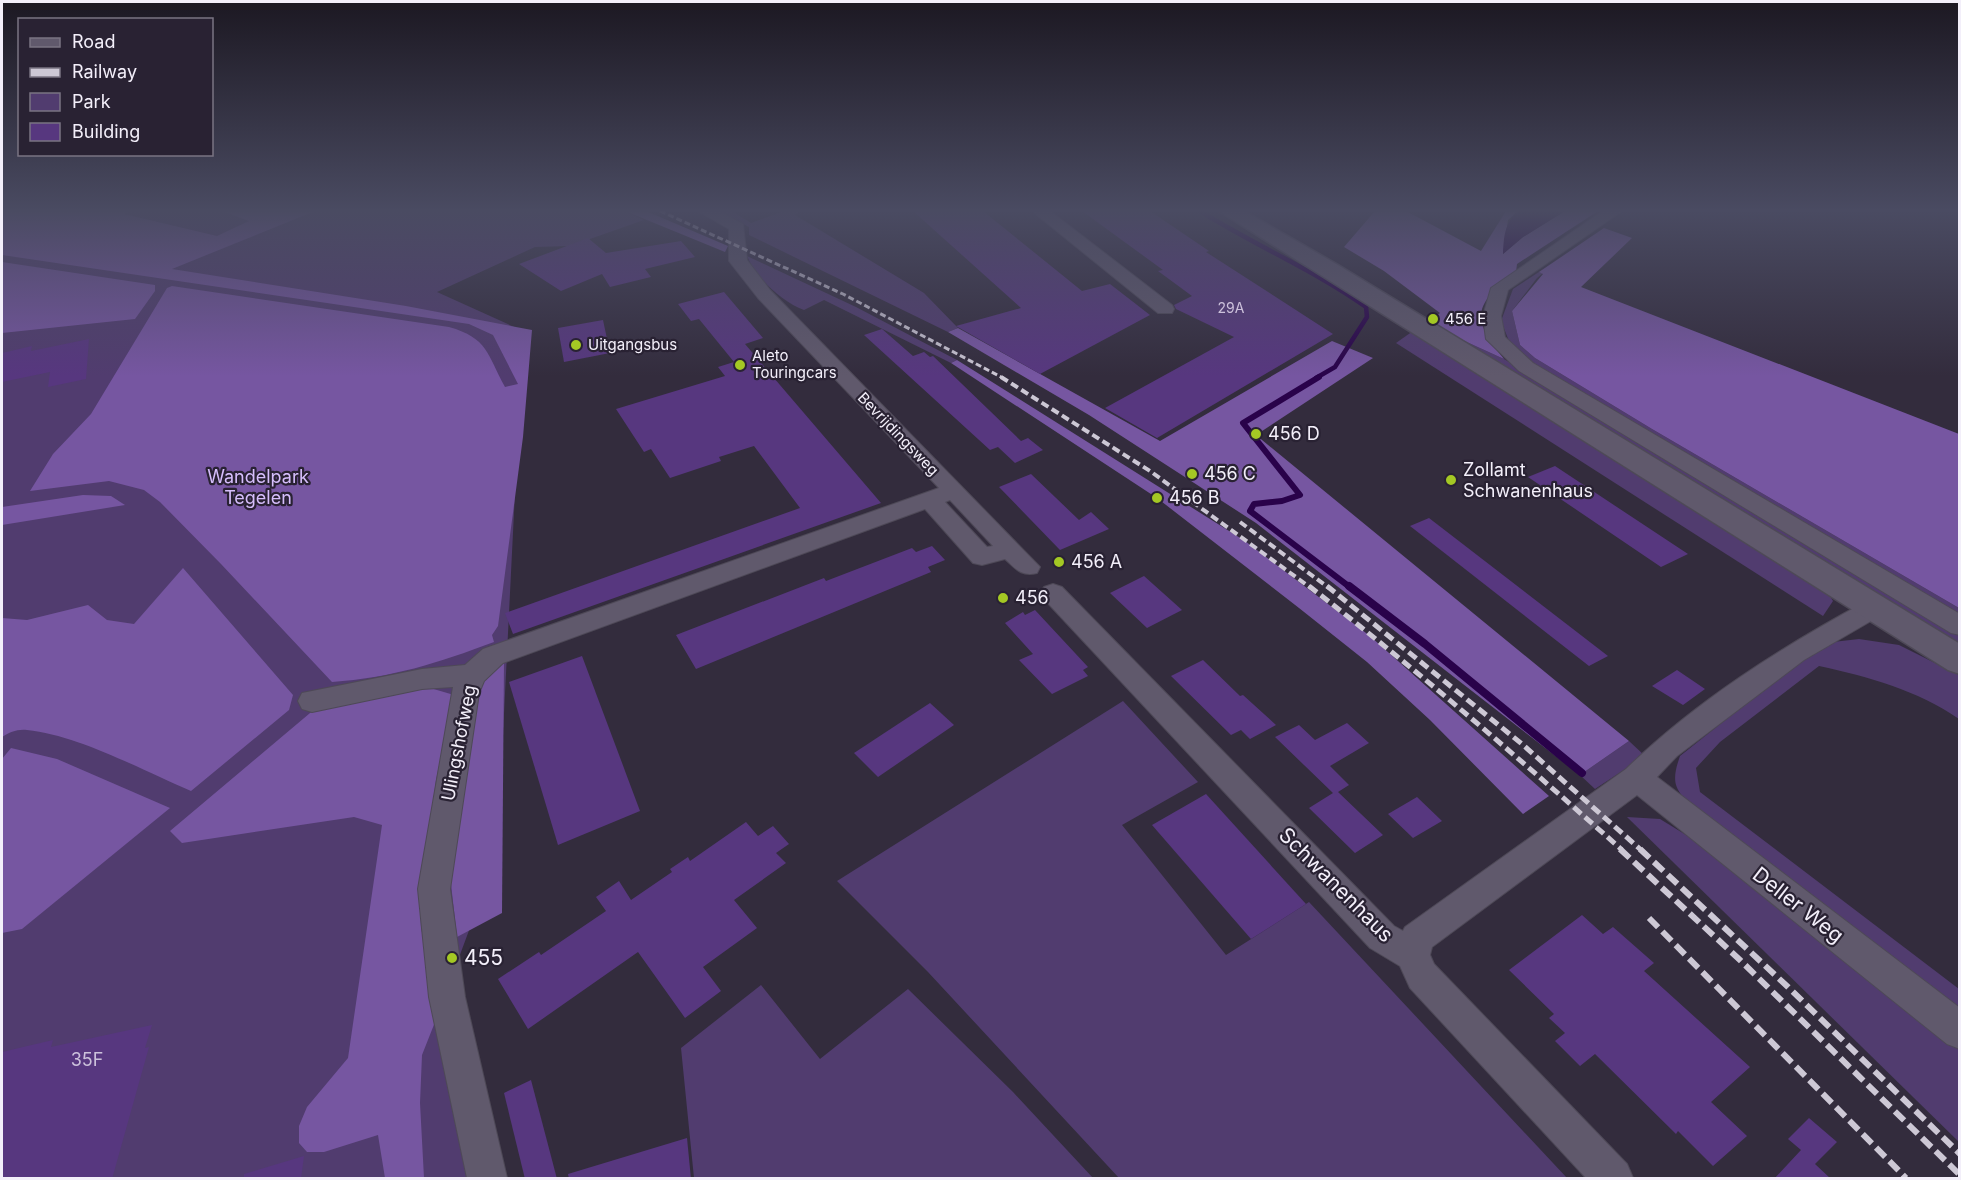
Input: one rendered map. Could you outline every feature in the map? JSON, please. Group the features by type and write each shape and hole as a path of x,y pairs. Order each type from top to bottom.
{"main road":[{"path":"1310,266 1358,289"},
{"path":"1320,266 1959,661"}],"street":[{"name":"Bevrijdingsweg","path":"742,266 764,294 942,495 982,557 1010,549 1028,567"},
{"path":"1110,266 1165,309"},
{"path":"1532,266 1500,288 1492,316 1496,339 1504,349 1526,367 1959,626"},
{"name":"Ulingshofweg","path":"487,1179 447,997 434,890 465,693 472,675 493,656 942,495"},
{"name":"Schwanenhaus","path":"1053,593 1382,937 1413,955"},
{"path":"1613,1179 1422,976 1413,955 1417,938 1637,778 1667,748 1794,653 1874,608"},
{"path":"312,701 422,678 472,675"},
{"name":"Deller Weg","path":"1637,778 1959,1031"}],"green space":[{"name":"Wandelpark Tegelen","path":"2,266 493,266 437,292 523,331 497,855 448,987 484,1178 2,1178"},
{"path":"2,266 29,266 155,285 155,291 135,319 2,333"},
{"path":"77,266 179,266 172,269 406,306 532,330 523,437 498,626 492,635 494,642 453,657 394,673 332,682 221,564 160,502 144,490 109,481 30,491 53,454 91,414 167,288 172,286 449,327 472,336 479,342 490,356 505,387 518,384 493,335 469,324"},
{"path":"752,266 769,266 856,307 957,360 951,363 824,300 804,310 779,295"},
{"path":"813,266 879,266 924,293 958,328 948,332"},
{"path":"1376,266 1517,266 1516,272 1492,293 1482,312 1485,332 1504,359 1425,323 1440,313"},
{"path":"1548,266 1603,266 1581,287 1959,434 1959,608 1535,358 1520,345 1512,311 1543,274 1539,272"},
{"path":"1539,272 1543,273 1512,311 1520,345 1535,358 1959,608 1959,620 1539,369 1511,346 1501,321 1513,289"},
{"path":"1425,323 1504,359 1959,635 1959,652"},
{"path":"958,328 1160,441 1332,341 1373,358 1256,435 1629,741 1580,775 1256,523 1089,415 948,332"},
{"path":"1413,331 1827,591 1833,601 1823,616 1396,343"},
{"path":"957,360 1245,541 1370,636 1549,796 1523,814 1430,720 1367,662 1157,498 951,363"},
{"path":"83,495 111,496 125,505 2,525 2,507"},
{"path":"183,568 293,695 289,710 191,791 89,746 47,733 23,730 14,731 2,737 2,618 27,620 88,605 107,620 134,624"},
{"path":"1859,639 1899,645 1959,675 1959,719 1909,692 1819,666 1720,742 1696,768 1700,792 1959,989 1959,1016 1699,813 1680,793 1675,782 1680,756 1812,651 1833,642"},
{"path":"504,661 502,913 457,937 451,884 477,694 484,676"},
{"path":"420,685 454,695 436,780 420,898 421,927 437,1017 422,1055 420,1103 424,1178 385,1178 378,1135 324,1152 307,1152 299,1143 299,1126 307,1107 348,1058 382,825 354,817 182,843 170,831 316,708"},
{"path":"1123,701 1198,782 1122,825 1226,955 1309,902 1567,1178 1119,1178 928,972 837,881"},
{"path":"1629,741 1645,756 1595,789 1580,775"},
{"path":"11,748 57,759 170,808 22,929 2,933 2,759"},
{"path":"1627,817 1660,819 1722,857 1959,1044 1959,1142"},
{"path":"761,985 820,1059 908,989 1013,1092 1093,1178 694,1178 681,1048"}],"building":[{"path":"522,266 657,266 645,269 651,277 610,287 602,274 561,291"},
{"path":"974,266 1051,266 1082,291 1110,284 1150,315 1040,374 956,326 1021,308"},
{"path":"1158,266 1228,266 1333,334 1157,438 1105,408 1234,337 1176,309 1174,305 1192,296 1158,271 1163,270"},
{"path":"724,292 763,338 745,344 881,503 513,634 505,613 800,508 754,446 719,457 721,461 670,478 651,449 644,452 616,409 725,376 718,367 734,362 699,319 691,321 678,304"},
{"path":"603,320 610,353 564,362 558,328"},
{"path":"882,329 913,356 924,352 930,357 933,356 1021,441 1028,438 1043,450 1015,463 998,447 990,450 864,335"},
{"path":"89,339 86,379 48,387 50,372 2,382 2,353 32,346 31,351"},
{"path":"1555,466 1688,554 1661,567 1528,477"},
{"path":"1031,474 1079,520 1091,512 1109,529 1060,550 999,487"},
{"path":"1429,518 1608,656 1589,666 1410,526"},
{"path":"932,546 945,560 928,567 931,572 696,669 676,635 824,578 826,581 912,548 916,552"},
{"path":"1144,576 1182,610 1147,628 1110,593"},
{"path":"1035,610 1088,667 1083,670 1088,676 1052,694 1019,660 1033,654 1005,623 1023,612 1025,615"},
{"path":"582,656 640,811 558,845 509,682"},
{"path":"1203,660 1240,696 1243,695 1276,725 1250,739 1241,730 1231,735 1171,676"},
{"path":"1677,670 1705,689 1683,705 1652,686"},
{"path":"930,703 954,725 878,777 854,753"},
{"path":"1347,723 1369,743 1330,766 1349,785 1338,792 1383,835 1355,853 1309,808 1333,793 1275,737 1299,725 1315,740"},
{"path":"1206,794 1306,904 1251,939 1152,825"},
{"path":"1417,797 1442,821 1413,838 1388,814"},
{"path":"746,822 758,836 773,826 789,844 776,853 786,863 734,900 757,928 703,967 721,991 685,1018 638,952 528,1029 498,979 539,952 541,955 606,911 596,897 619,881 631,900 672,872 670,869 688,857 690,861"},
{"path":"1582,915 1603,934 1613,927 1654,963 1644,971 1750,1067 1711,1102 1747,1136 1713,1166 1678,1131 1676,1134 1595,1054 1580,1066 1555,1041 1565,1033 1549,1018 1554,1014 1509,970"},
{"path":"152,1025 145,1048 149,1047 112,1179 2,1179 2,1052 53,1040 51,1047"},
{"path":"531,1080 557,1179 525,1179 504,1093"},
{"path":"1809,1118 1837,1142 1815,1164 1831,1179 1774,1179 1801,1150 1788,1139"},
{"path":"687,1138 691,1179 569,1179 568,1174"},
{"path":"304,1156 301,1179 244,1179 244,1174"}],"waterway":[{"path":"1298,266 1366,307 1367,317 1335,367 1316,378"},
{"path":"1319,377 1243,423 1300,495 1282,501 1254,504 1250,511 1351,588"},
{"path":"1349,586 1425,644 1582,773"}],"railway":[{"path":"781,266 843,294 1003,378"},
{"path":"1001,377 1150,471 1311,588"},
{"path":"1240,522 1329,588"},
{"path":"1309,586 1468,715 1622,850"},
{"path":"1327,586 1522,744 1641,850"},
{"path":"1620,849 1740,960 1960,1175"},
{"path":"1640,849 1788,987 1960,1154"},
{"path":"1649,918 1906,1178"}],"place":[{"name":"456 E","path":"1433,319"},
{"name":"Uitgangsbus","path":"576,345"},
{"name":"Aleto Touringcars","path":"740,365"},
{"name":"456 D","path":"1256,434"},
{"name":"456 C","path":"1192,474"},
{"name":"Zollamt Schwanenhaus","path":"1451,480"},
{"name":"456 B","path":"1157,498"},
{"name":"456 A","path":"1059,562"},
{"name":"456","path":"1003,598"},
{"name":"455","path":"452,958"}]}
